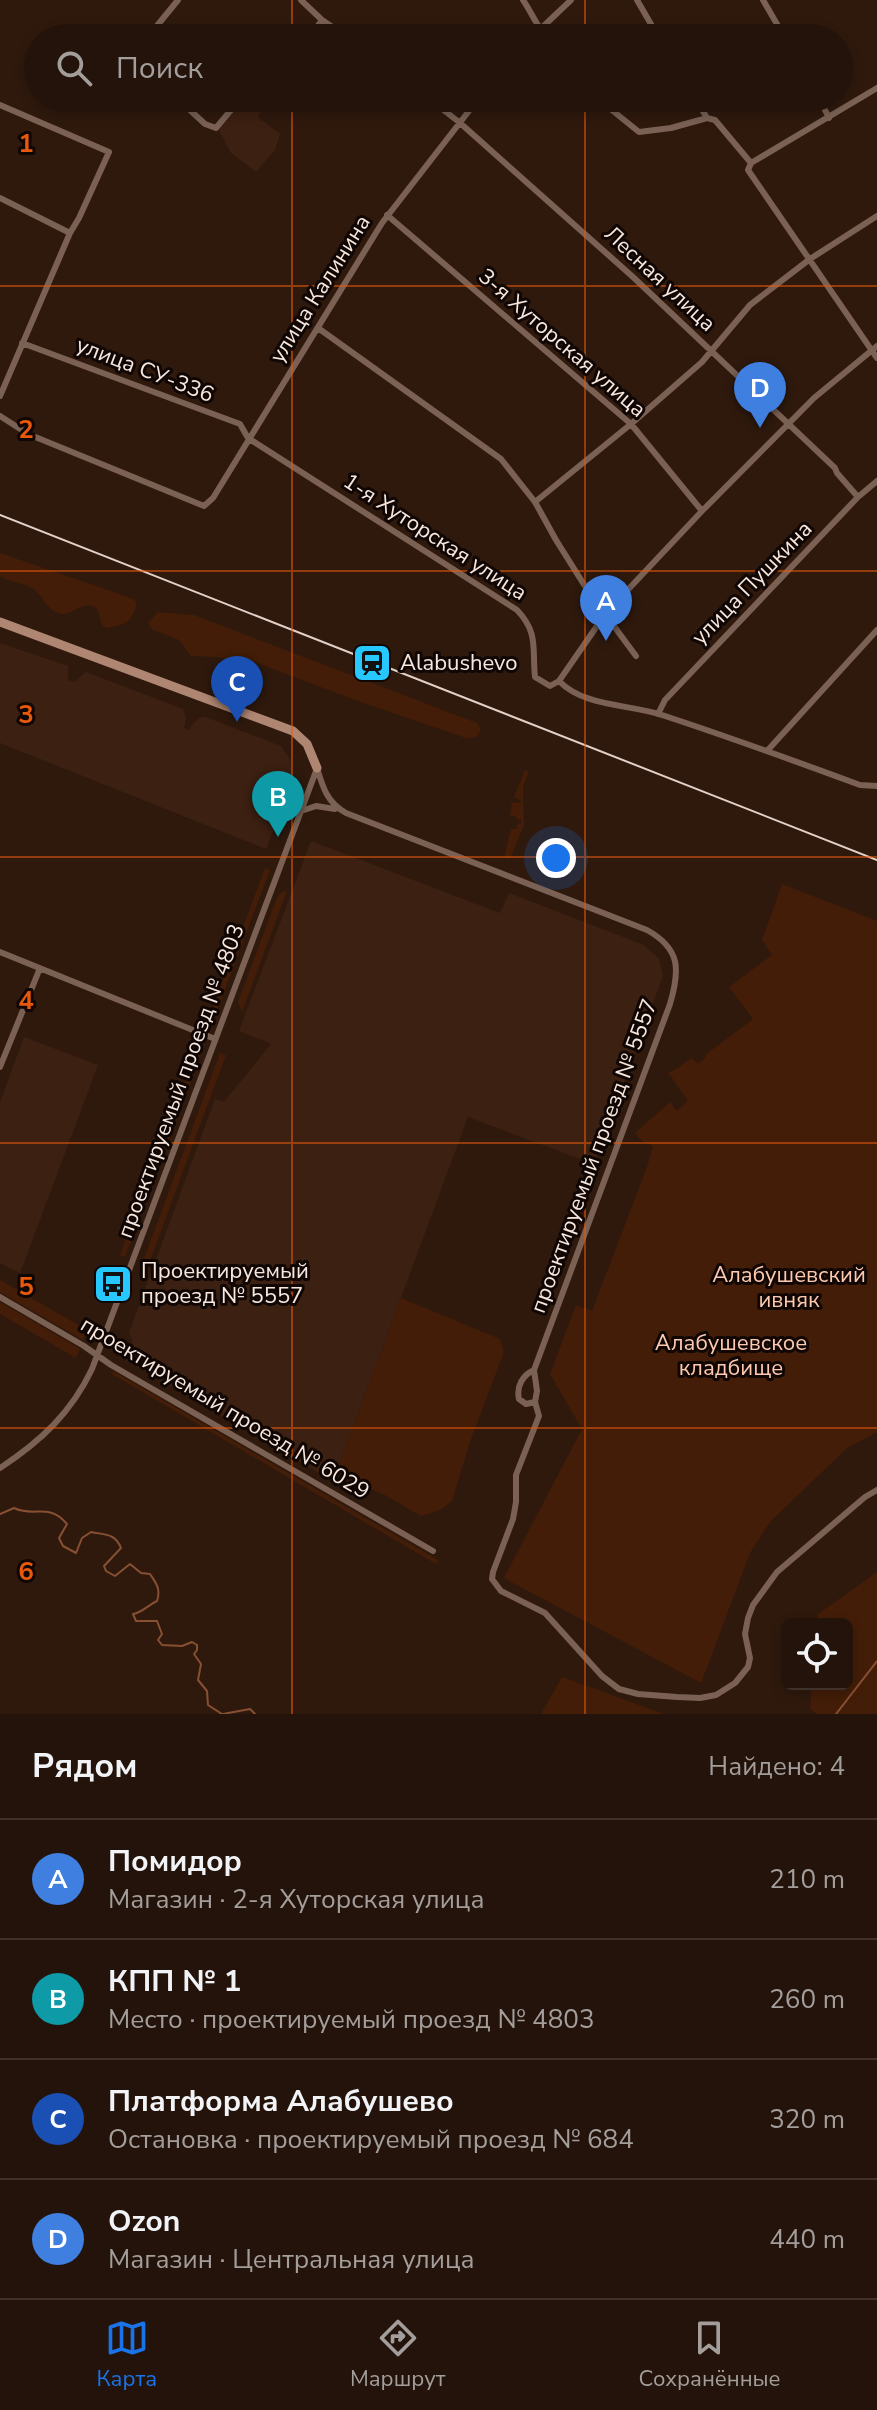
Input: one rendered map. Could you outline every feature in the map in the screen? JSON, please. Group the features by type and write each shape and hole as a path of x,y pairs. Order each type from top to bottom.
{"street":[{"path":"158,24 178,0"},
{"path":"301,0 328,24"},
{"path":"523,0 537,24"},
{"path":"545,24 571,0"},
{"path":"637,0 651,24"},
{"path":"763,0 777,24"},
{"path":"319,24 322,20"},
{"path":"853,103 877,88"},
{"path":"0,105 109,152 70,233 0,396"},
{"path":"192,112 205,124 216,128 229,112"},
{"name":"Лесная улица","path":"446,112 633,277 789,422 835,468 858,497"},
{"name":"улица Калинина","path":"0,416 28,434 204,506 213,498 387,215 467,112"},
{"path":"614,112 639,132 671,128 707,118 715,120 751,163"},
{"path":"703,112 707,118"},
{"path":"826,112 829,118"},
{"path":"839,112 751,163 748,170 874,348 877,358"},
{"path":"0,198 70,233"},
{"name":"3-я Хуторская улица","path":"387,215 631,424 702,511"},
{"path":"535,502 631,424 712,352 750,305 810,259 877,216"},
{"path":"318,328 501,459 535,502 588,591 636,656"},
{"name":"улица СУ-336","path":"22,343 240,424 248,438"},
{"path":"559,681 606,613 702,511 789,422 874,348"},
{"name":"1-я Хуторская улица","path":"248,438 517,610 528,621 533,632 535,677 550,686 559,681 568,691 600,702 658,714 860,785 877,786"},
{"name":"улица Пушкина","path":"658,714 665,700 858,497 877,481"},
{"path":"0,622 293,731 307,744 325,794 331,803 346,813"},
{"path":"767,751 877,630"},
{"name":"проектируемый проезд № 4803","path":"3,1466 27,1450 57,1423 82,1390 317,768"},
{"path":"301,811 322,806 346,813"},
{"name":"проектируемый проезд № 5557","path":"346,813 647,930 662,940 673,953 677,974 670,1004 534,1370 535,1402 526,1404 517,1394 522,1380 534,1370"},
{"path":"0,952 215,1039"},
{"path":"0,1067 40,968"},
{"name":"проектируемый проезд № 6029","path":"0,1297 433,1551"},
{"path":"535,1402 539,1416 516,1475 513,1519 492,1579 501,1591 545,1613 605,1680 625,1691 700,1698 716,1695 735,1683 748,1667 750,1658 745,1634 748,1618 753,1605 777,1572 877,1490"}],"shaded area":[{"path":"234,112 261,112 258,117 280,134 275,150 256,172 231,153 219,130"},
{"path":"0,643 68,666 68,680 74,682 86,672 183,709 186,718 184,728 189,730 203,716 281,746 290,759 293,778 266,849 0,743"},
{"path":"311,841 500,913 509,893 644,945 659,959 663,976 594,1164 468,1117 333,1481 125,1360 133,1342 129,1333 215,1099 224,1102 271,1044 239,1031"},
{"path":"24,1037 98,1065 20,1273 0,1263 0,1102"}],"green space":[{"path":"0,553 134,599 137,605 126,622 107,628 102,625 97,609 90,605 68,613 58,613 34,589 0,576"},
{"path":"158,612 194,615 477,723 481,729 476,736 466,738 252,661 239,664 219,657 191,656 179,640 152,629 148,623"},
{"path":"525,770 529,772 523,786 524,825 510,859 504,857 511,829 517,829 517,824 521,823 521,819 510,816 512,802 520,803 521,800 514,797"},
{"path":"265,868 270,870 211,1026 205,1029"},
{"name":"Алабушевское кладбище","path":"782,884 877,921 877,1432 847,1448 770,1522 750,1553 701,1683 504,1578 582,1429 550,1374 576,1305 592,1311 647,1167 653,1146 635,1133 670,1102 677,1111 688,1101 668,1072 692,1058 698,1064 705,1055 753,1019 729,987 772,955 762,940"},
{"path":"287,891 242,1012 238,1002 273,908 279,894"},
{"path":"199,1044 204,1046 125,1257 120,1255"},
{"path":"220,1053 226,1055 148,1266 142,1264"},
{"path":"0,1280 87,1330 83,1340 0,1292"},
{"path":"401,1298 500,1339 504,1352 470,1442 452,1501 442,1509 421,1516 385,1495 336,1473"},
{"path":"0,1302 80,1349 76,1358 0,1314"},
{"path":"113,1371 438,1560 436,1564 112,1374"},
{"path":"877,1572 877,1714 818,1714 810,1709 812,1690 853,1690 853,1618 818,1618 818,1614"},
{"path":"562,1677 664,1714 541,1714"}],"waterway":[{"path":"0,1514 14,1508 47,1512 60,1517 67,1524 59,1538 63,1546 76,1553 82,1538 91,1532 116,1540 121,1548 104,1566 106,1571 115,1576 130,1564 141,1573 150,1574 158,1590 157,1601 133,1614 136,1621 157,1621 162,1634 158,1640 162,1645 182,1646 192,1642 197,1645 194,1654 201,1664 198,1680 207,1691 208,1705 222,1714"},
{"path":"836,1714 877,1661"},
{"path":"223,1714 250,1709 255,1714"}],"railway":[{"path":"0,515 877,860"}],"place":[{"name":"Ozon","path":"760,428"},
{"name":"Помидор","path":"606,641"},
{"name":"Alabushevo","path":"372,663"},
{"name":"Платформа Алабушево","path":"237,722"},
{"name":"КПП № 1","path":"278,837"},
{"name":"Проектируемый проезд № 5557","path":"113,1284"}],"park label":[{"name":"Алабушевский ивняк","path":"789,1288"}]}
